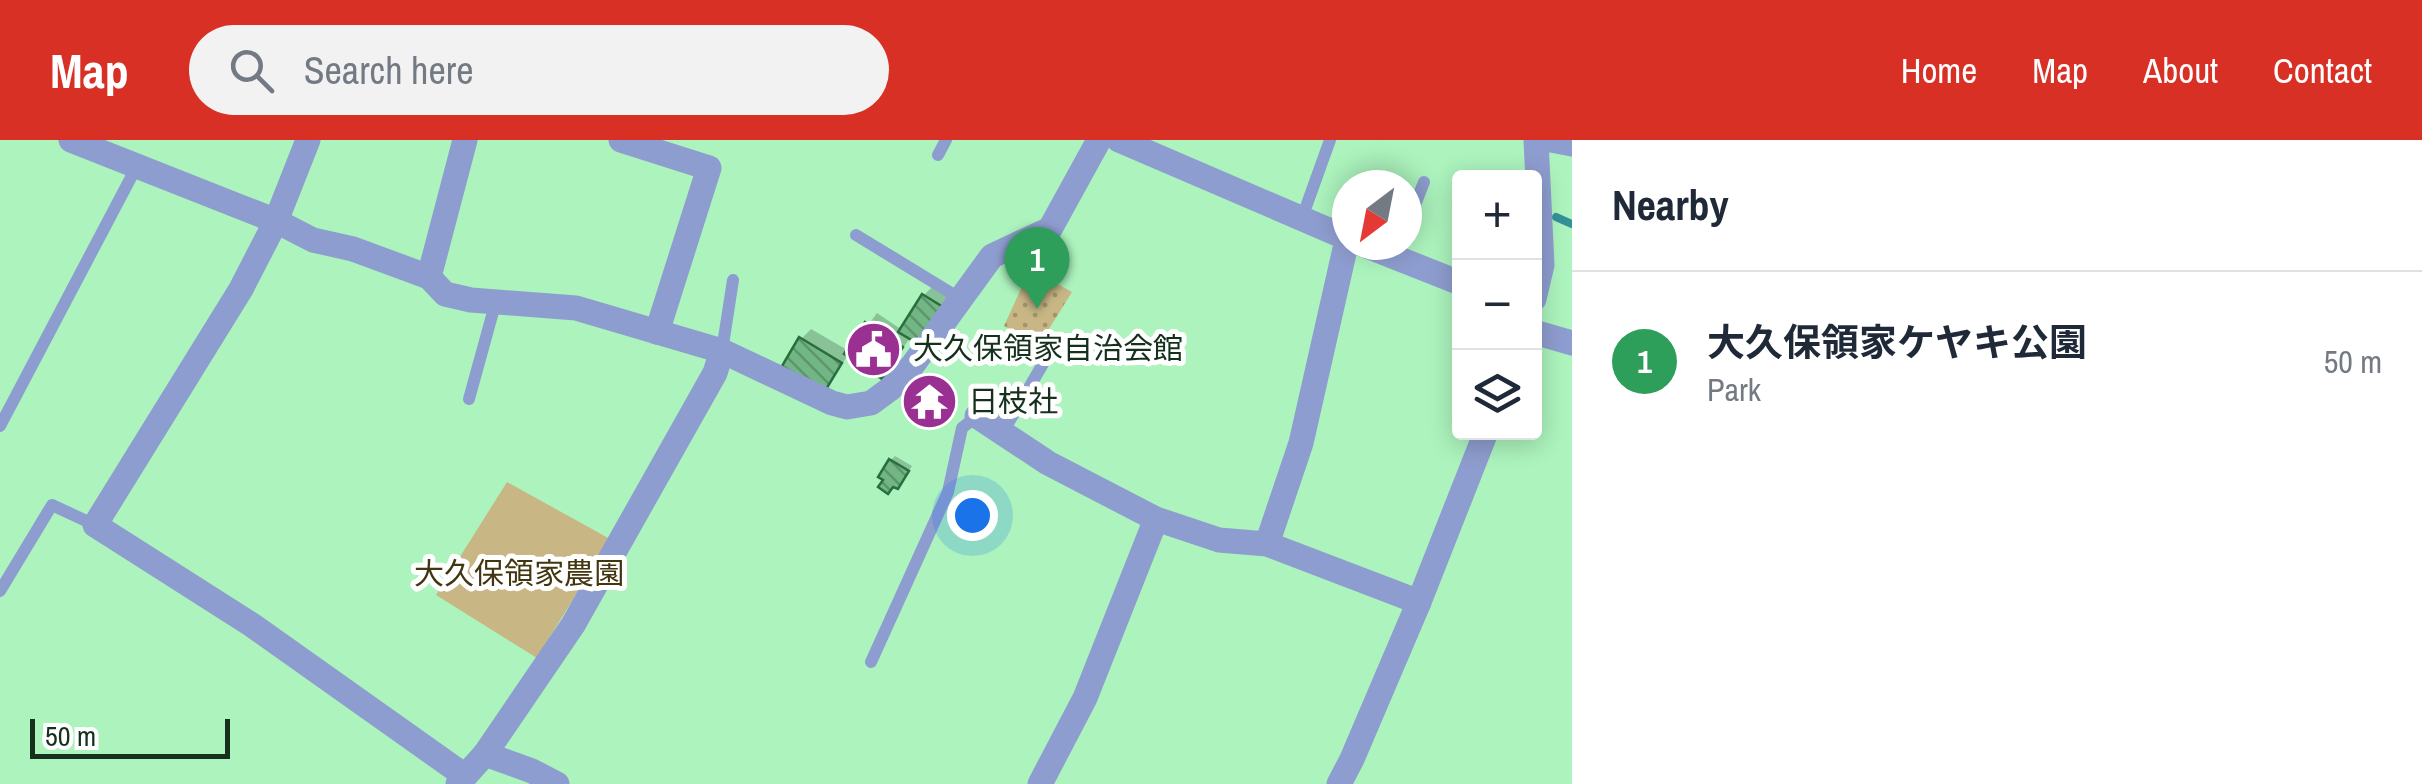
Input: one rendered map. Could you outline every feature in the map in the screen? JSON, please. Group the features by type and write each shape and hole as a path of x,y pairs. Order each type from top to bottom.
{"street":[{"path":"71,140 276,221 314,240 353,249 428,277 445,294 576,308 722,351 847,407 871,402 912,366 992,256 1050,230 1099,140"},
{"path":"308,140 276,221 241,289 96,525 252,625 462,780 485,754 573,625 715,372 722,351"},
{"path":"428,277 466,140"},
{"path":"621,140 710,168 657,332"},
{"path":"1118,140 1332,232"},
{"path":"1536,140 1542,260"},
{"path":"1551,140 1572,144"},
{"path":"1266,544 1302,443 1342,260"},
{"path":"1412,260 1452,280"},
{"path":"1542,334 1572,343"},
{"path":"978,416 1048,463 1156,520 1220,540 1266,544 1419,602"},
{"path":"1340,784 1419,602 1483,440"},
{"path":"1040,784 1085,698 1156,520"},
{"path":"485,754 532,770 558,784"}],"lane":[{"path":"938,155 946,140"},
{"path":"1302,218 1330,140"},
{"path":"0,426 136,166"},
{"path":"1422,187 1424,182"},
{"path":"856,235 961,298"},
{"path":"722,351 733,280"},
{"path":"469,399 496,302"},
{"path":"1003,432 1057,340"},
{"path":"871,662 948,492 962,428 978,416"},
{"path":"0,591 52,504 96,525"}],"green space":[{"path":"1030,269 1072,292 1039,345 1004,326"},
{"name":"大久保領家農園","path":"507,482 610,539 537,658 436,595"}],"building":[{"path":"922,294 943,307 920,345 898,332"},
{"path":"865,322 903,347 882,379 844,354"},
{"path":"799,337 842,363 825,391 782,366"},
{"path":"889,459 909,471 898,489 893,487 888,494 878,487 883,480 878,477"}],"waterway":[{"path":"1556,217 1572,224"}],"place":[{"name":"大久保領家ケヤキ公園","path":"1037,309"},
{"name":"大久保領家自治会館","path":"874,349"},
{"name":"日枝社","path":"929,402"}]}
